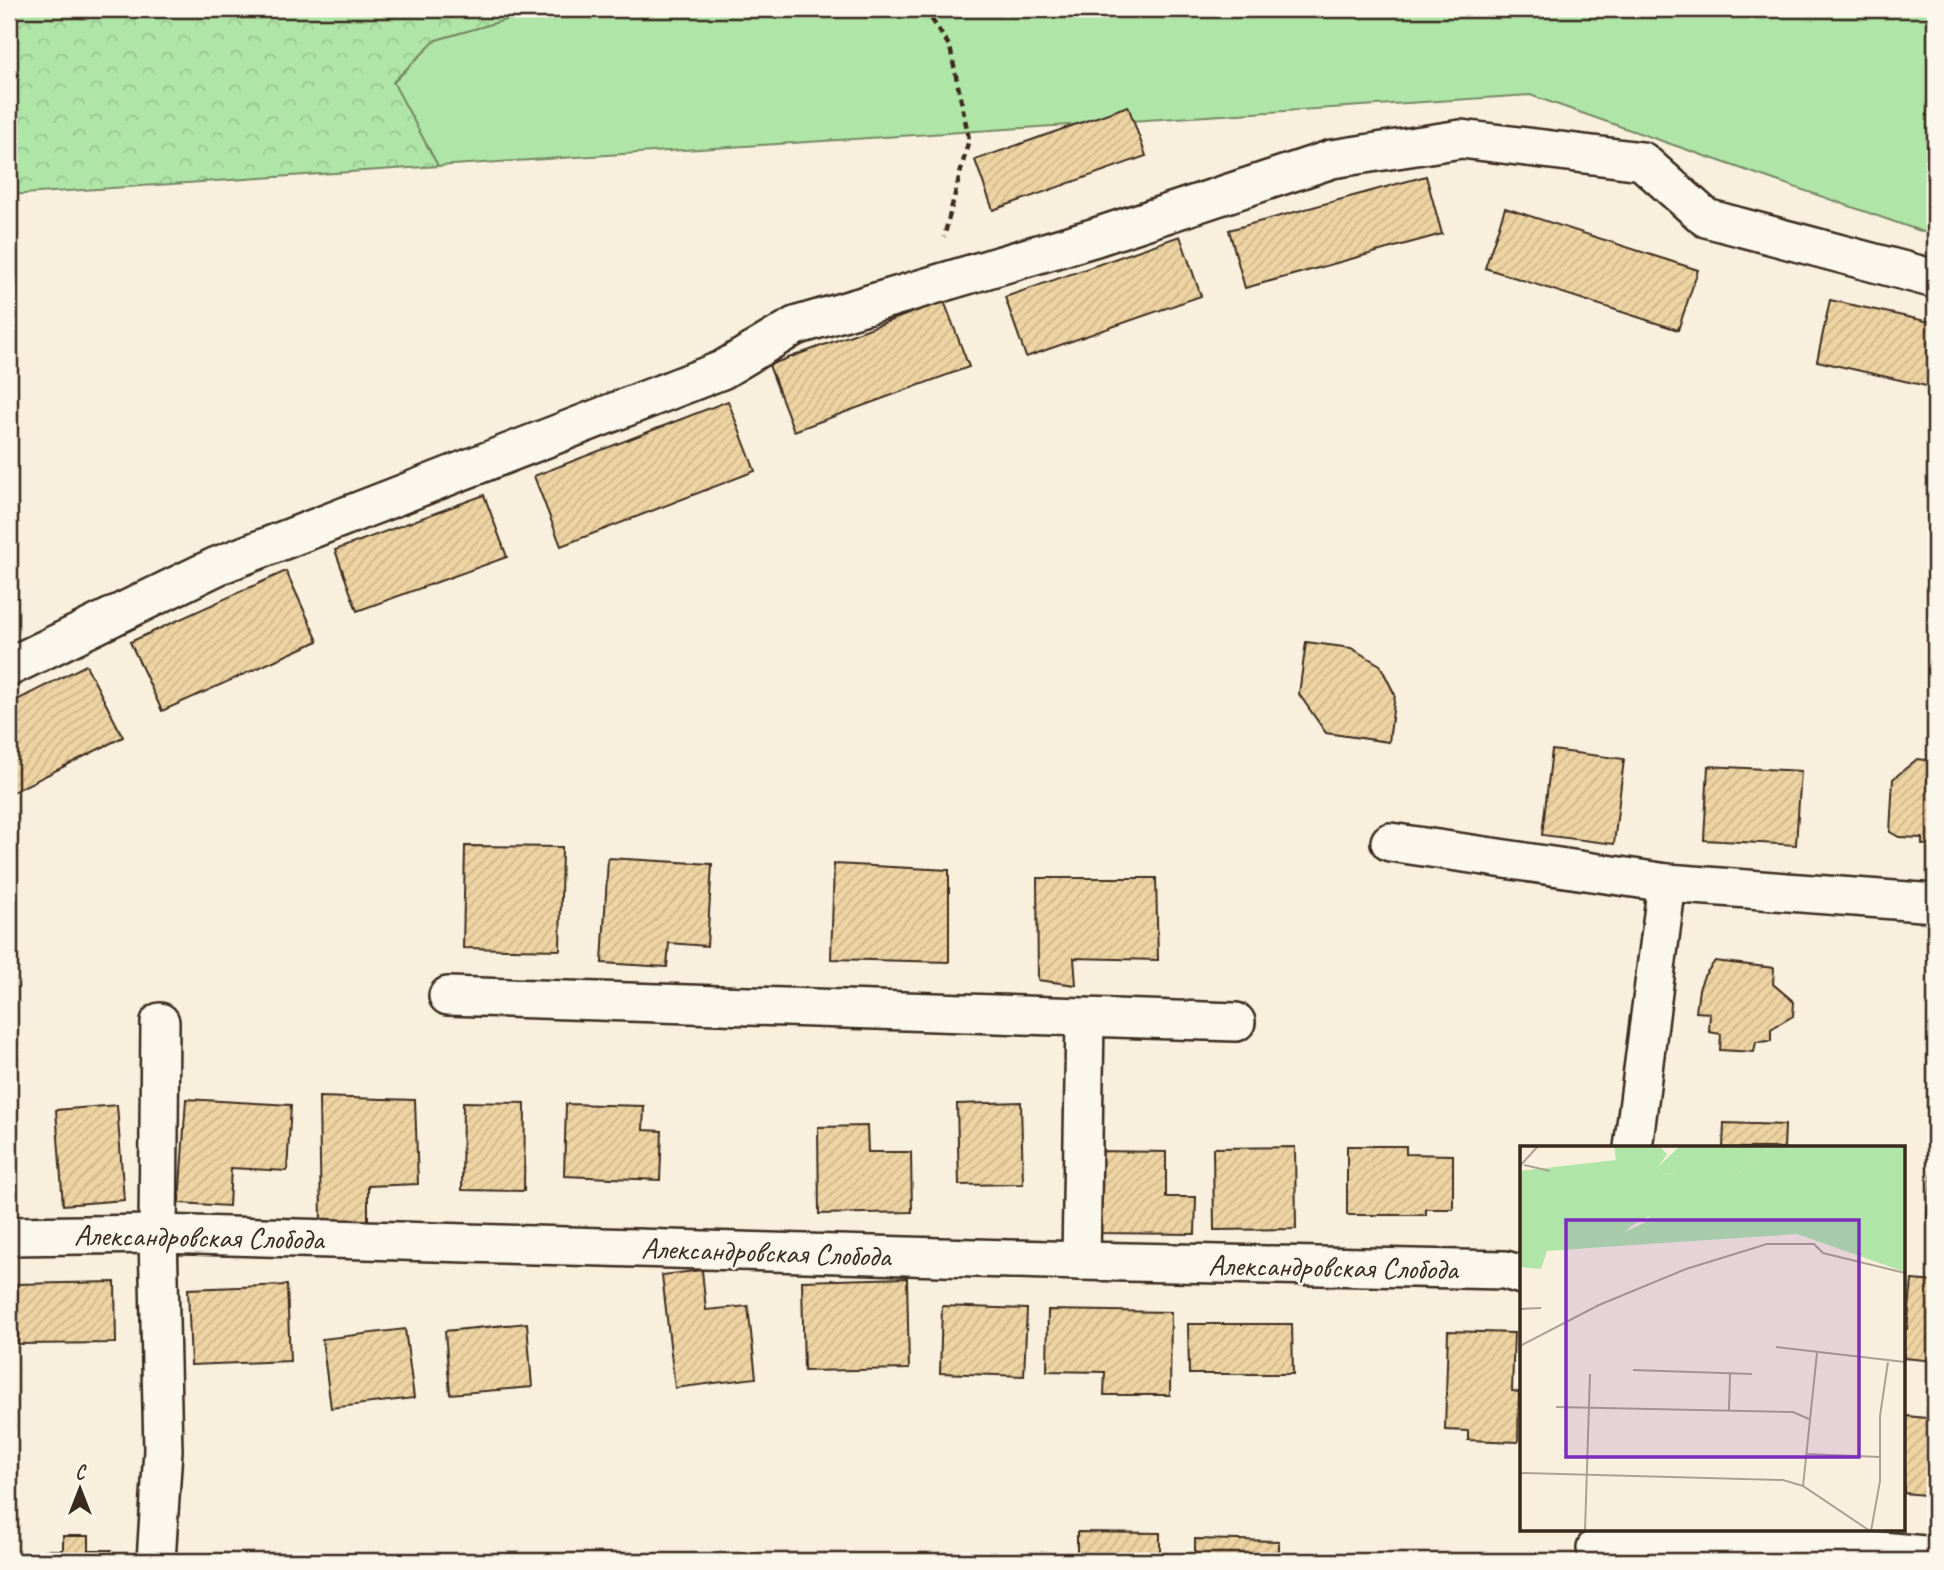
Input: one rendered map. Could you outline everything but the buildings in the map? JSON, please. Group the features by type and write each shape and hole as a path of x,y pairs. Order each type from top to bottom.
{"street":[{"path":"9,667 217,566 722,370 795,326 1096,237 1332,159 1461,139 1642,161 1706,218 1935,279"},
{"path":"1390,842 1667,883 1935,904"},
{"path":"1633,1146 1667,883"},
{"path":"448,996 1236,1022"},
{"path":"1081,1261 1085,1019"},
{"path":"156,1561 163,1451 158,1234 160,1022"},
{"name":"Александровская Слобода","path":"9,1236 158,1234 1081,1261 1505,1270 1520,1274"},
{"path":"1596,1546 1693,1535 1754,1538 1935,1556"}],"path":[{"path":"925,9 950,47 969,139 944,237"}],"green space":[{"path":"9,9 538,9 436,40 393,82 438,166 9,195"},
{"path":"538,9 1935,9 1935,236 1530,95 438,166 393,83 435,40"}]}
